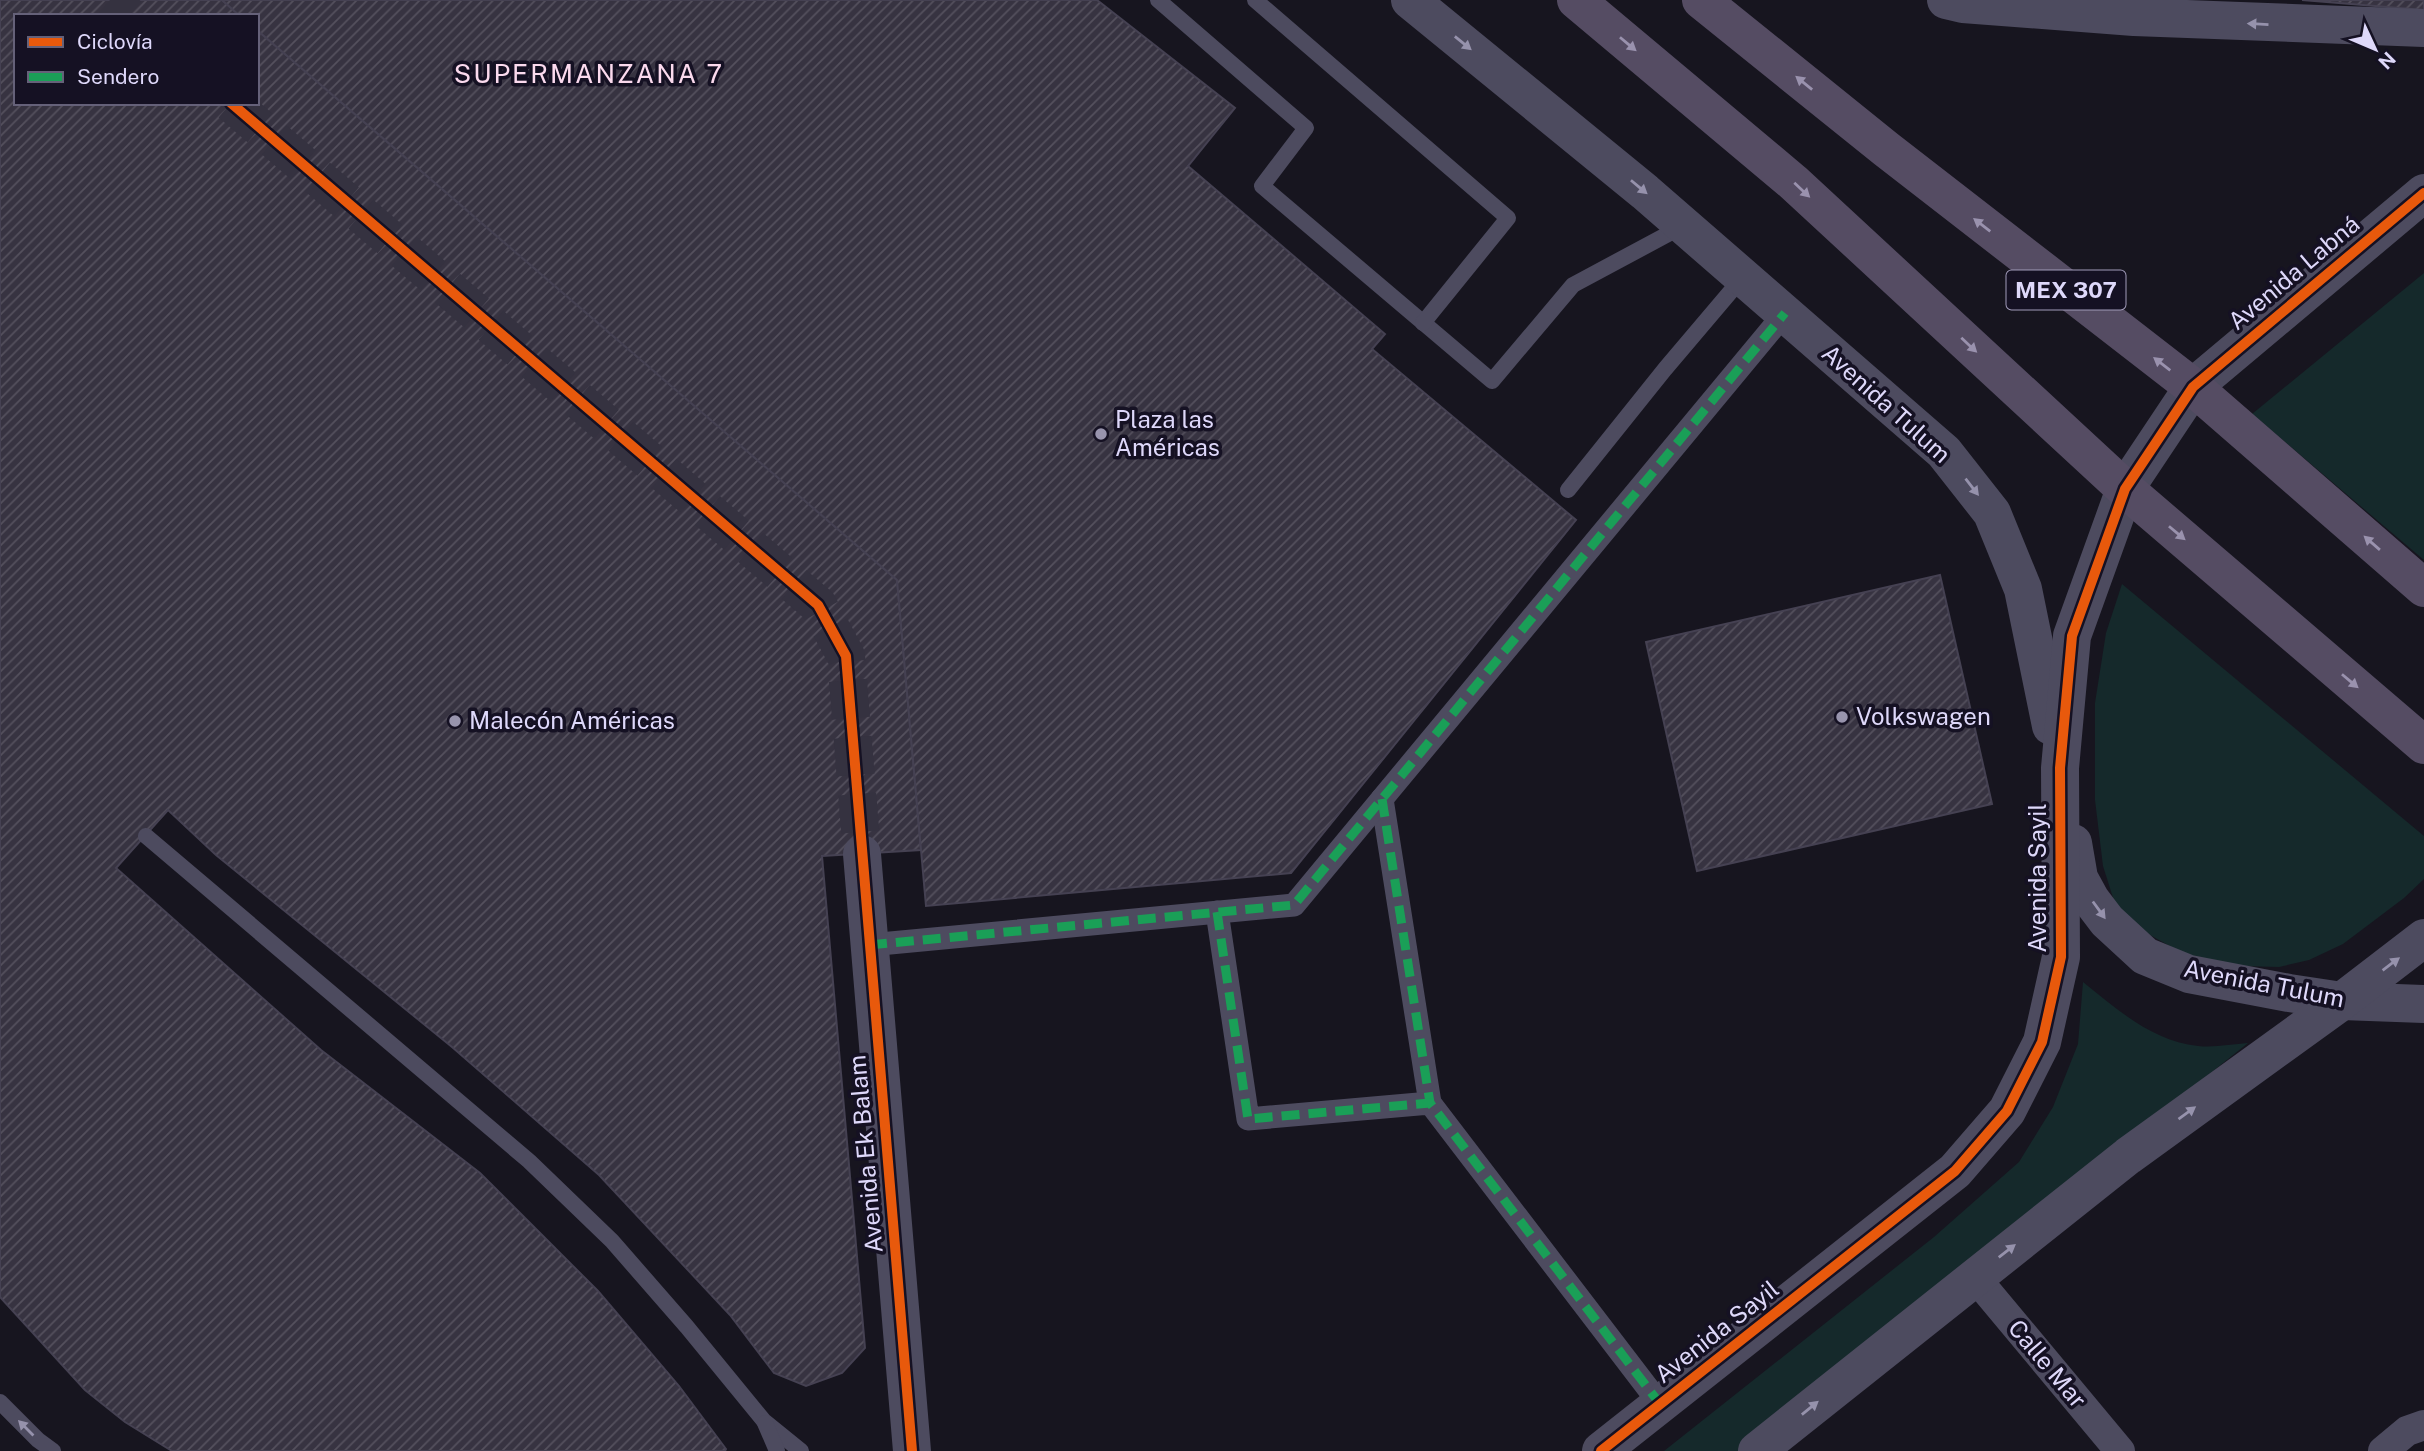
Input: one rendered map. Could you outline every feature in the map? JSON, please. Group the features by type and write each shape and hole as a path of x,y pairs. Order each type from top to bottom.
{"main road":[{"path":"1576,0 1793,183 2125,489 2424,745"},
{"name":"MEX 307","path":"1701,0 1886,149 2193,387 2424,588"}],"street":[{"name":"Avenida Tulum","path":"1410,0 1645,192 1944,452 1992,513 2023,589 2060,768 2079,878 2107,921 2145,956 2189,974 2342,1001 2424,1004"},
{"path":"1946,0 1963,4 2134,18 2309,19 2424,28"},
{"name":"Avenida Labná","path":"2193,387 2422,192"},
{"path":"869,945 1294,905 1785,313"},
{"name":"Avenida Sayil","path":"1601,1451 1955,1171 2007,1111 2042,1042 2061,957 2060,768 2072,636 2125,489 2193,387"},
{"path":"1382,799 1430,1103 1660,1404"},
{"name":"Avenida Ek Balam","path":"862,854 912,1451"},
{"path":"1217,912 1248,1119 1430,1103"},
{"path":"1757,1451 2128,1156 2342,1001 2424,938"},
{"name":"Calle Mar","path":"1974,1276 2120,1451"},
{"path":"2383,1451 2407,1431 2424,1425"}],"lane":[{"path":"1158,0 1306,128 1262,186 1492,381 1573,285 1683,226"},
{"path":"1255,0 1508,218 1423,323"},
{"path":"1569,490 1665,369 1743,277"},
{"path":"146,836 529,1160 612,1241 764,1421 801,1451"},
{"path":"0,1402 38,1440 53,1451"},
{"path":"764,1421 777,1451"}],"green space":[{"path":"2424,273 2424,560 2252,414"},
{"path":"2122,584 2424,836 2424,879 2404,898 2343,944 2309,960 2279,967 2204,965 2141,930 2115,904 2103,866 2095,800 2095,703 2106,633"},
{"path":"2083,982 2136,1023 2166,1038 2204,1046 2248,1043 1739,1451 1664,1451 1934,1237 2019,1162 2053,1107 2078,1044"}],"building":[{"name":"Malecón Américas","path":"0,0 222,0 238,14 14,14 14,105 259,105 259,32 897,580 921,850 822,856 865,1348 842,1373 806,1386 774,1373 730,1315 599,1175 452,1047 216,855 168,810 116,868 321,1050 480,1173 598,1291 679,1386 726,1449 172,1451 125,1422 85,1390 0,1297"},
{"name":"Plaza las Américas","path":"222,0 1097,0 1235,108 1188,166 1385,334 1372,349 1576,520 1291,873 926,906 897,580 259,32 259,14 238,14"},
{"path":"2302,0 2424,0 2424,10"},
{"path":"1940,575 1992,804 1697,871 1646,642"}],"tunnel":[{"path":"110,0 127,14"},
{"path":"233,105 818,605 846,656 862,854"}],"marked path":[{"path":"869,945 1294,905 1785,313"},
{"path":"1382,799 1430,1103"},
{"path":"1217,912 1248,1119 1430,1103 1660,1404"}],"cycle path":[{"path":"233,105 818,605 846,656 912,1451"},
{"path":"1601,1451 1955,1171 2007,1111 2042,1042 2061,957 2060,768 2072,636 2125,489 2193,387 2424,193"}],"place":[{"name":"Plaza las Américas","path":"1101,434"},
{"name":"Volkswagen","path":"1842,717"},
{"name":"Malecón Américas","path":"455,721"}],"district":[{"name":"SUPERMANZANA 7","path":"589,74"}]}
